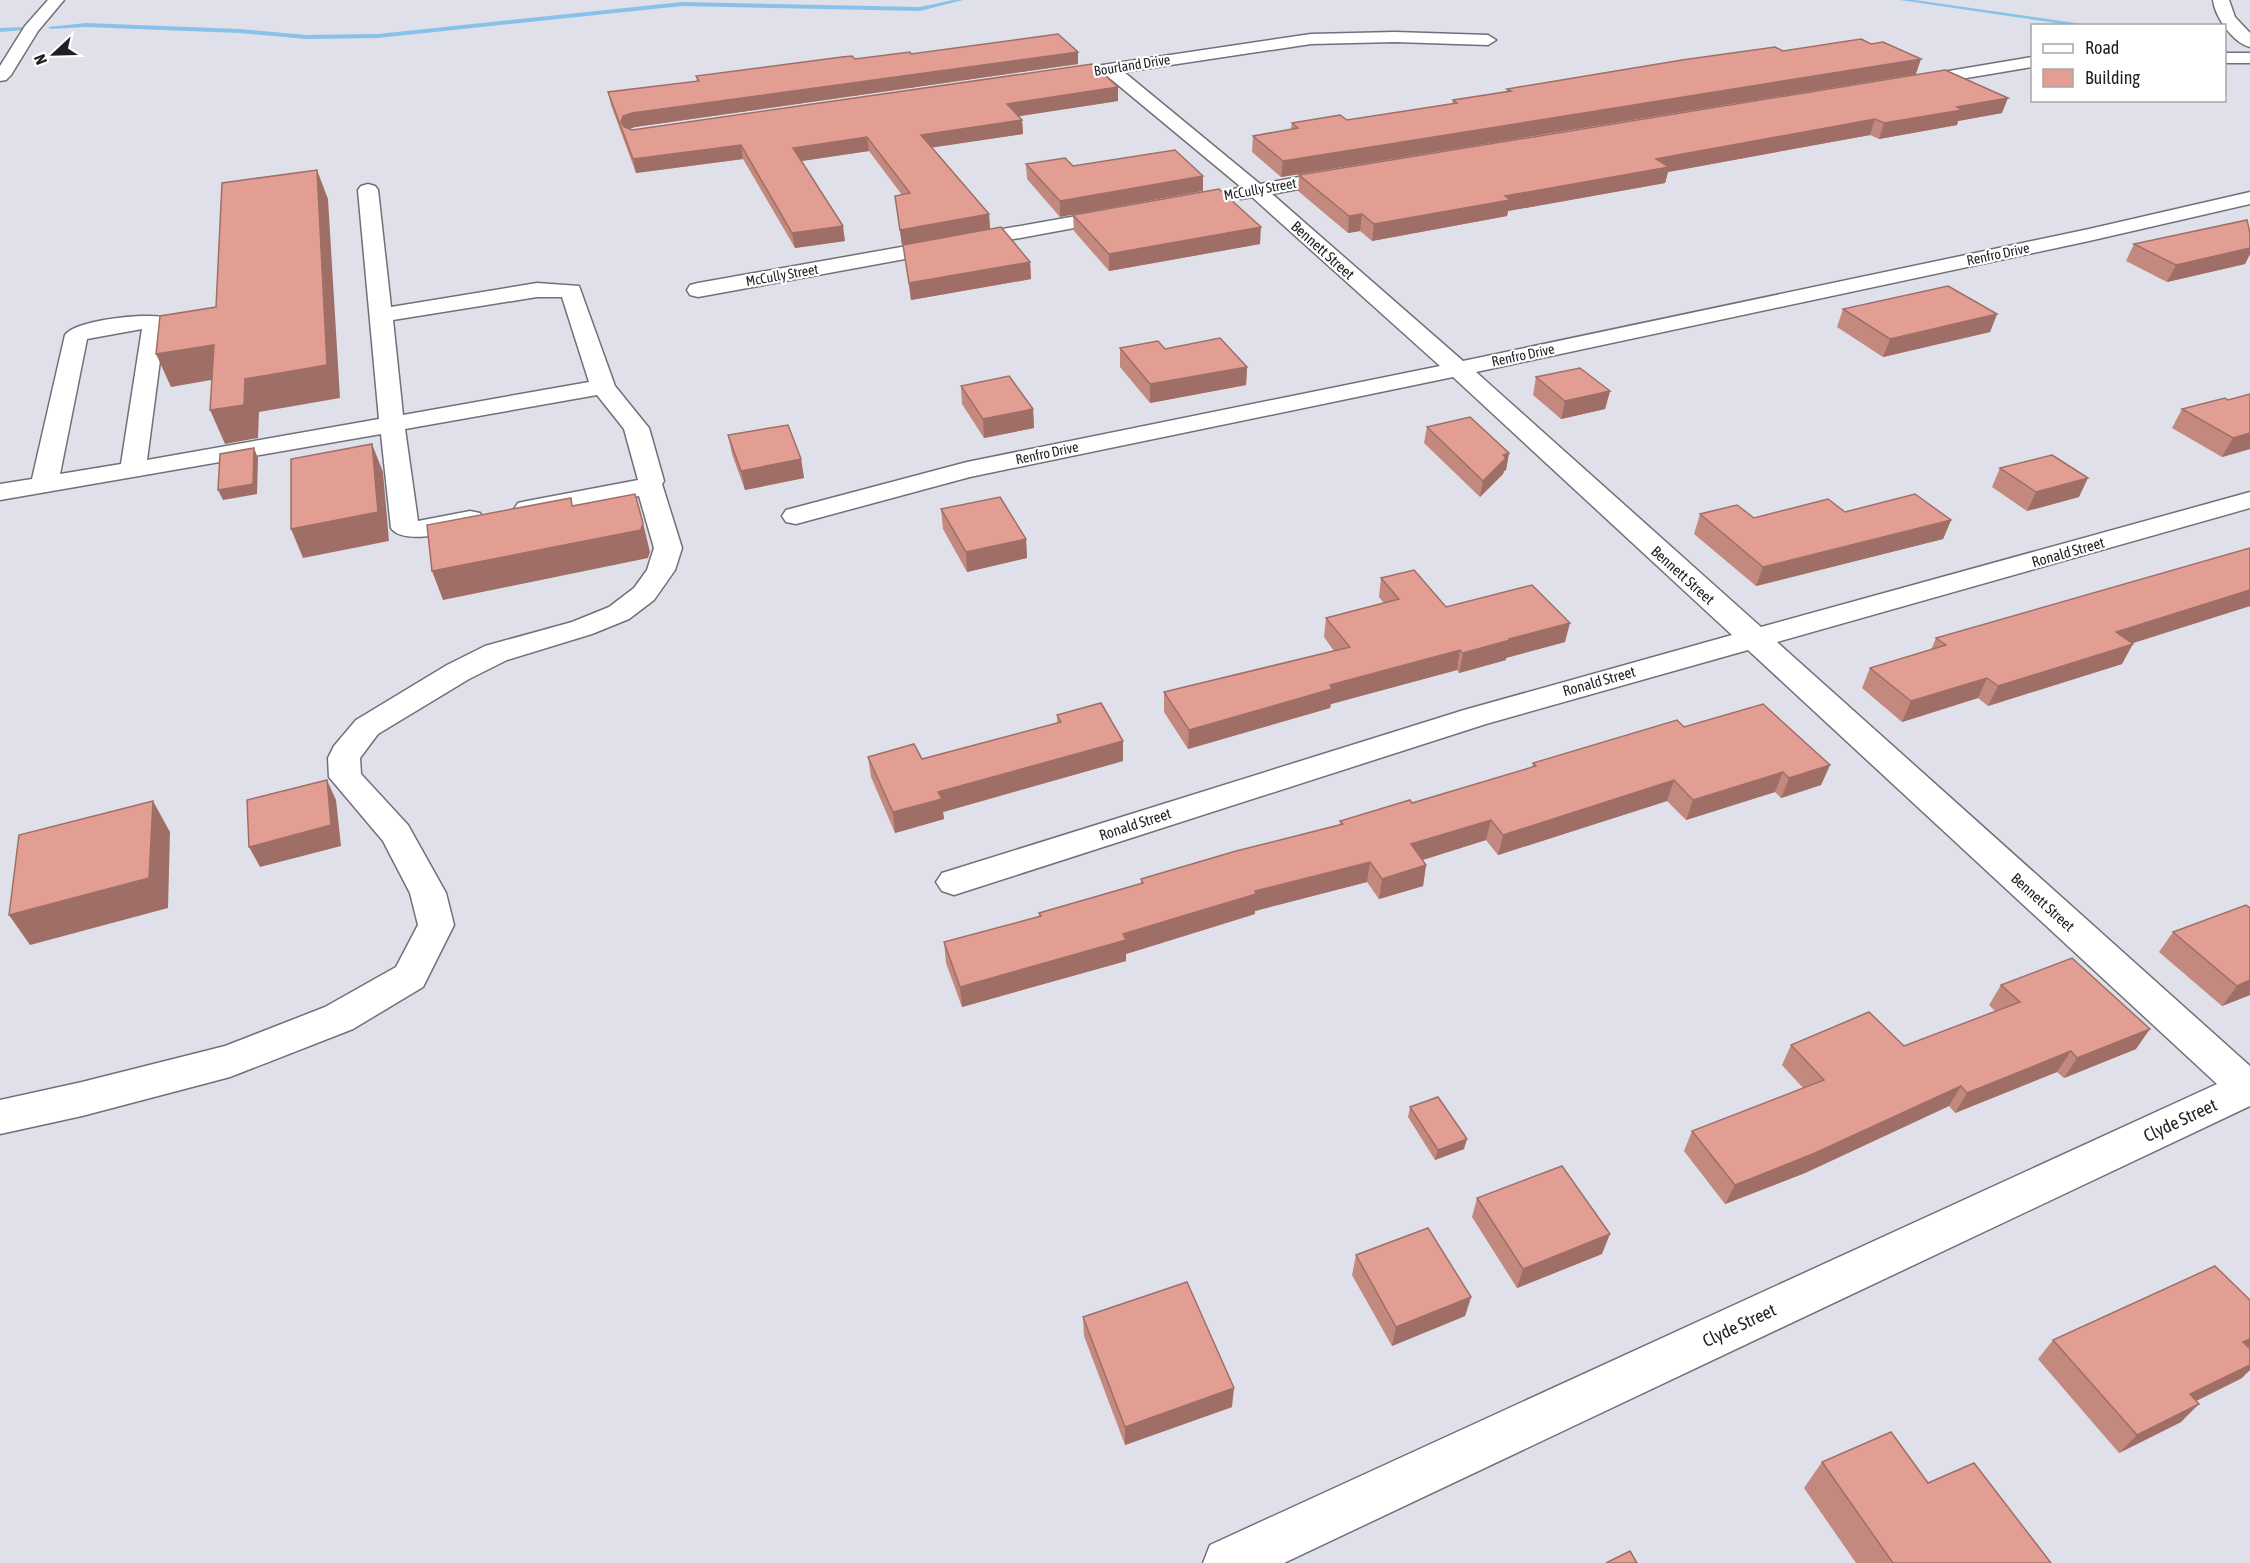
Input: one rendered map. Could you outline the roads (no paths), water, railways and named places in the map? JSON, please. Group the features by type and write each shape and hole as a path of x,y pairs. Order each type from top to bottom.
{"street":[{"path":"0,76 13,64 32,28 56,0"},
{"path":"2220,0 2221,6 2237,30 2250,42"},
{"name":"Bourland Drive","path":"1074,74 1311,39 1395,37 1488,40"},
{"path":"2226,58 2250,58"},
{"path":"1897,85 2031,62"},
{"name":"Bennett Street","path":"1110,69 1256,190 1458,369 2249,1088"},
{"name":"McCully Street","path":"1221,196 1360,173"},
{"path":"368,190 405,528 411,530 423,528 649,484"},
{"name":"Renfro Drive","path":"796,516 967,470 1458,369 2090,235 2250,198"},
{"name":"McCully Street","path":"698,291 1139,211"},
{"path":"0,1116 82,1099 230,1061 339,1018 410,977 436,925 428,893 396,834 345,777 344,758 350,746 367,727 458,672 496,653 582,628 619,613 644,594 661,570 668,548 649,484 651,481 636,428 603,387 571,291 537,290 381,315"},
{"path":"44,486 76,335 84,331 149,321 154,322 133,470"},
{"path":"0,492 603,387"},
{"name":"Ronald Street","path":"954,882 1474,717 2250,500"},
{"name":"Clyde Street","path":"1228,1563 2249,1088"}],"waterway":[{"path":"51,27 86,25 239,31 306,37 378,36 682,4 920,9 960,0"},
{"path":"1903,0 2078,24"},
{"path":"0,30 23,28"}]}
